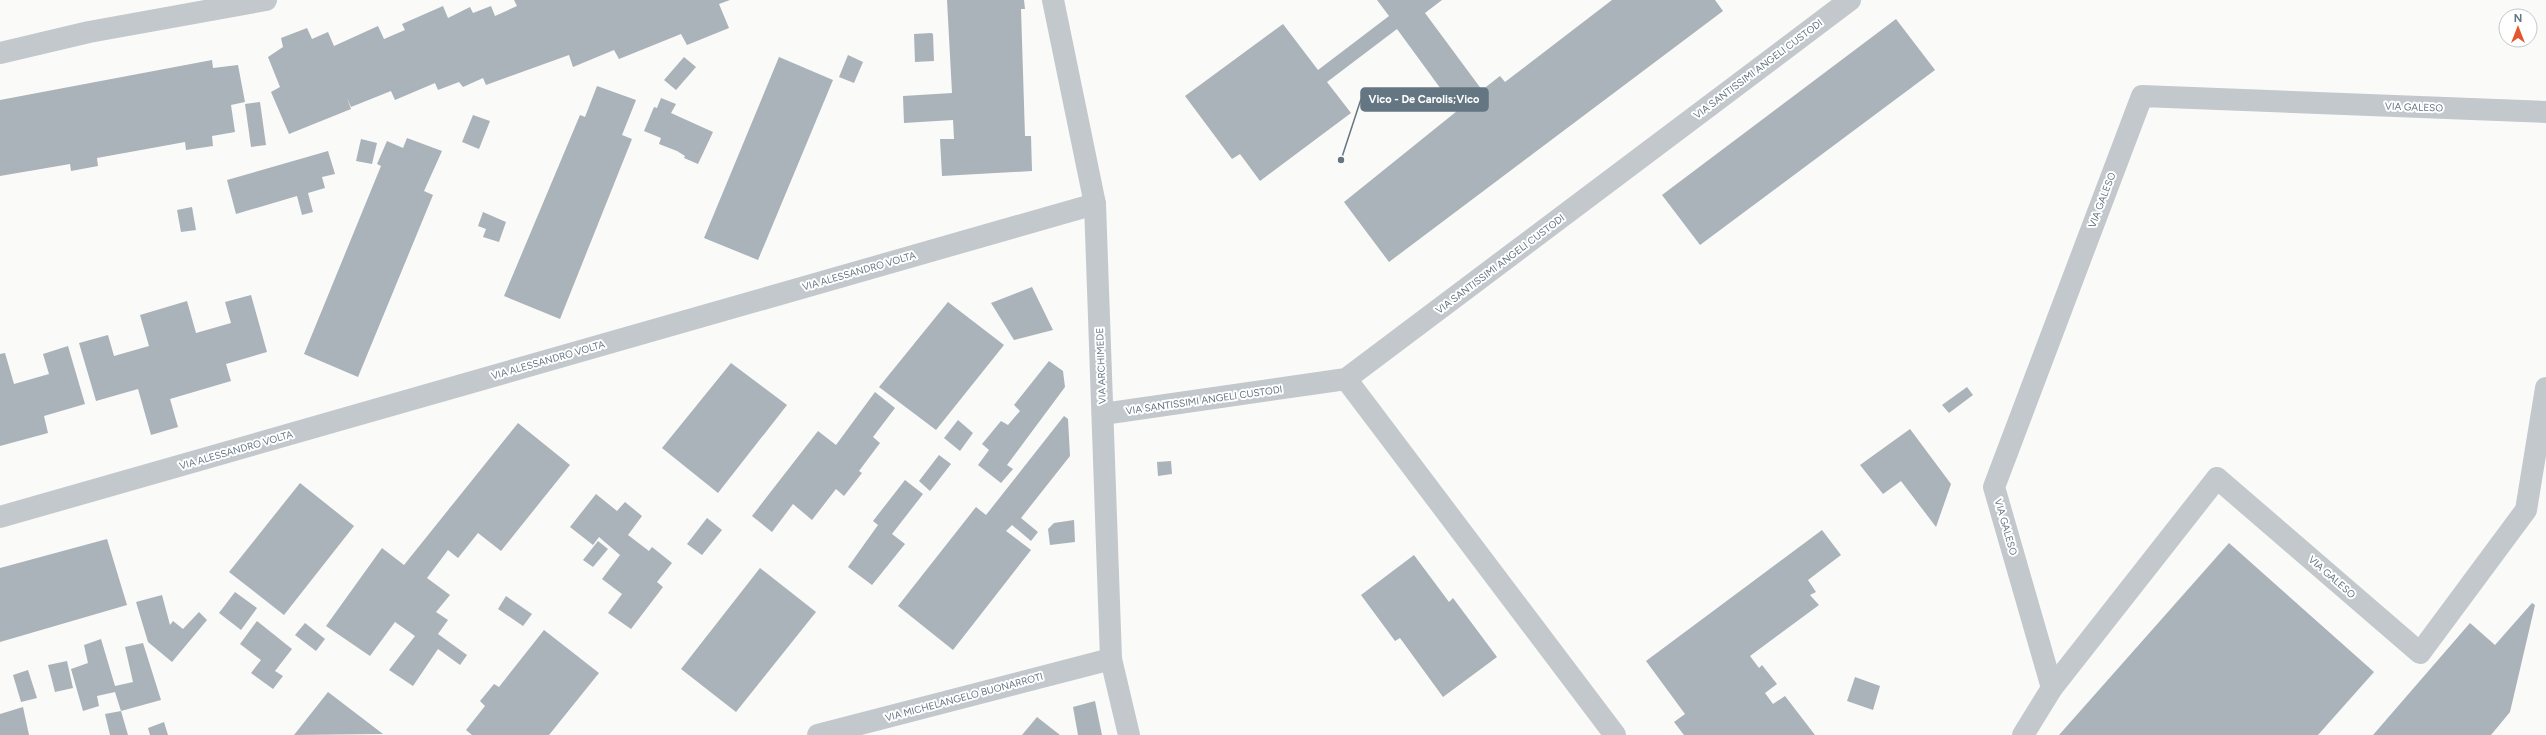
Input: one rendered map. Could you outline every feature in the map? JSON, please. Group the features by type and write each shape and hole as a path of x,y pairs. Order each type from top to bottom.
{"street":[{"path":"0,53 89,32 266,0"},
{"name":"VIA ARCHIMEDE","path":"1053,0 1095,204 1111,659 1129,735"},
{"name":"VIA SANTISSIMI ANGELI CUSTODI","path":"1102,414 1346,379 1850,0"},
{"name":"VIA GALESO","path":"2052,688 1994,487 2142,96 2546,112"},
{"name":"VIA ALESSANDRO VOLTA","path":"0,517 1095,204"},
{"path":"1346,379 1615,735"},
{"name":"VIA GALESO","path":"2023,735 2052,688 2216,478 2420,653 2526,510 2546,388"},
{"name":"VIA MICHELANGELO BUONARROTI","path":"818,735 1111,659"}],"building":[{"path":"514,0 730,0 719,4 729,28 687,45 681,34 619,59 614,50 573,67 569,55 486,85 483,78 463,87 459,82 438,90 435,83 395,100 391,91 351,107 347,98 351,109 289,134 271,92 280,87 268,57 283,47 281,38 307,28 312,39 328,32 334,46 378,26 384,39 405,30 402,24 443,6 448,18 470,7 473,13 491,6 495,16 517,6"},
{"path":"947,0 1024,0 1025,9 1021,9 1025,136 1031,136 1032,171 942,176 940,139 954,139 953,120 904,123 903,96 952,93"},
{"path":"1377,0 1442,0 1425,13 1482,90 1500,76 1505,82 1612,0 1715,0 1723,11 1389,262 1344,202 1457,111 1397,29 1327,82 1351,113 1260,181 1240,154 1232,159 1185,96 1283,24 1318,70 1389,16"},
{"path":"1896,19 1935,70 1700,245 1662,195"},
{"path":"914,34 933,34 934,61 915,62"},
{"path":"848,55 863,62 854,83 839,77"},
{"path":"684,57 696,67 676,90 664,80"},
{"path":"779,57 833,80 758,260 704,238"},
{"path":"212,60 213,68 238,65 245,102 231,105 235,132 212,136 213,146 186,150 185,142 97,158 98,166 71,171 70,164 0,176 0,100"},
{"path":"597,86 636,100 622,135 632,139 560,319 504,296 580,115 585,117"},
{"path":"661,98 676,104 671,113 713,132 698,164 684,158 685,156 677,151 659,144 661,138 644,131 654,107 657,108"},
{"path":"260,102 266,145 251,147 245,104"},
{"path":"473,115 490,121 479,149 462,142"},
{"path":"407,138 442,151 424,191 433,195 358,377 304,354 381,166 377,164 387,141 403,148"},
{"path":"361,139 377,143 372,164 356,161"},
{"path":"328,151 335,174 322,177 325,188 308,193 313,212 302,215 297,196 236,214 227,180"},
{"path":"192,207 196,230 181,232 177,210"},
{"path":"483,212 506,222 499,242 483,237 486,229 478,226"},
{"path":"1032,287 1053,330 1014,340 991,303"},
{"path":"251,295 267,352 226,364 231,381 170,399 178,427 151,435 138,389 96,401 79,343 108,335 114,356 149,346 140,315 187,301 196,333 231,323 225,302"},
{"path":"948,302 1004,345 936,430 879,387"},
{"path":"68,346 85,404 44,416 48,433 0,446 0,354 5,353 14,384 49,374 43,354"},
{"path":"1049,361 1063,371 1065,387 1007,465 1013,469 1001,483 978,465 989,450 982,444 1001,421 1008,425 1020,411 1014,405"},
{"path":"731,363 787,405 718,493 662,448"},
{"path":"1967,387 1973,395 1949,413 1942,405"},
{"path":"875,392 895,408 873,437 880,443 859,471 862,473 844,496 836,489 812,520 793,504 772,532 752,516 818,431 836,445"},
{"path":"1064,416 1068,419 1070,456 1021,518 1038,532 1031,541 1012,525 1006,531 1031,550 953,650 898,606 976,507 986,515"},
{"path":"958,420 973,433 960,451 944,438"},
{"path":"518,423 570,465 501,551 478,533 458,558 448,550 427,578 450,595 436,612 448,620 438,634 467,655 460,665 438,649 413,686 389,670 415,636 395,622 370,656 326,626 382,548 404,565"},
{"path":"1910,429 1951,484 1936,527 1901,481 1883,494 1860,465"},
{"path":"939,455 951,464 930,491 919,481"},
{"path":"1171,461 1172,474 1158,476 1157,462"},
{"path":"905,480 923,494 892,534 905,544 872,585 848,567 878,525 873,521"},
{"path":"300,483 354,526 284,615 229,572"},
{"path":"596,494 617,511 625,502 642,516 628,535 649,551 652,547 672,563 657,582 663,587 631,629 608,613 622,594 602,579 620,555 599,537 593,545 570,527"},
{"path":"707,518 722,530 702,555 687,544"},
{"path":"1074,520 1075,542 1050,545 1048,529 1054,523"},
{"path":"1822,530 1841,555 1808,580 1816,592 1810,595 1819,605 1750,656 1759,668 1762,665 1777,684 1765,693 1773,704 1785,696 1815,735 1684,735 1674,722 1685,714 1646,661"},
{"path":"107,539 127,605 0,642 0,568"},
{"path":"598,541 608,549 593,567 583,560"},
{"path":"2229,543 2374,672 2318,735 2059,735"},
{"path":"1414,555 1449,602 1453,598 1497,657 1443,697 1400,638 1395,641 1361,595"},
{"path":"760,568 816,612 736,712 681,669"},
{"path":"235,592 257,608 241,630 219,613"},
{"path":"162,595 170,625 173,621 183,629 199,612 207,620 172,662 148,642 136,602"},
{"path":"506,596 532,614 523,626 498,609"},
{"path":"2532,603 2535,605 2510,712 2491,735 2373,735 2470,623 2495,645"},
{"path":"257,621 292,649 275,671 283,676 273,689 251,673 261,660 240,644"},
{"path":"305,623 325,639 316,651 295,635"},
{"path":"544,630 599,673 549,735 472,735 466,730 485,706 480,701 494,684 499,687"},
{"path":"101,639 115,686 133,682 125,647 143,643 161,700 121,711 115,692 97,696 99,706 83,711 71,669 88,663 84,645"},
{"path":"67,661 73,688 55,692 48,665"},
{"path":"28,670 37,698 21,702 13,675"},
{"path":"1855,677 1880,686 1873,710 1847,701"},
{"path":"328,692 383,734 294,735"},
{"path":"1095,701 1102,735 1078,735 1073,707"},
{"path":"23,707 29,735 0,735 0,714"},
{"path":"121,711 128,735 110,735 105,714"},
{"path":"1037,717 1060,735 1022,735"},
{"path":"164,722 168,735 150,735 148,728"}],"place":[{"name":"Vico - De Carolis;Vico","path":"1341,160"}]}
